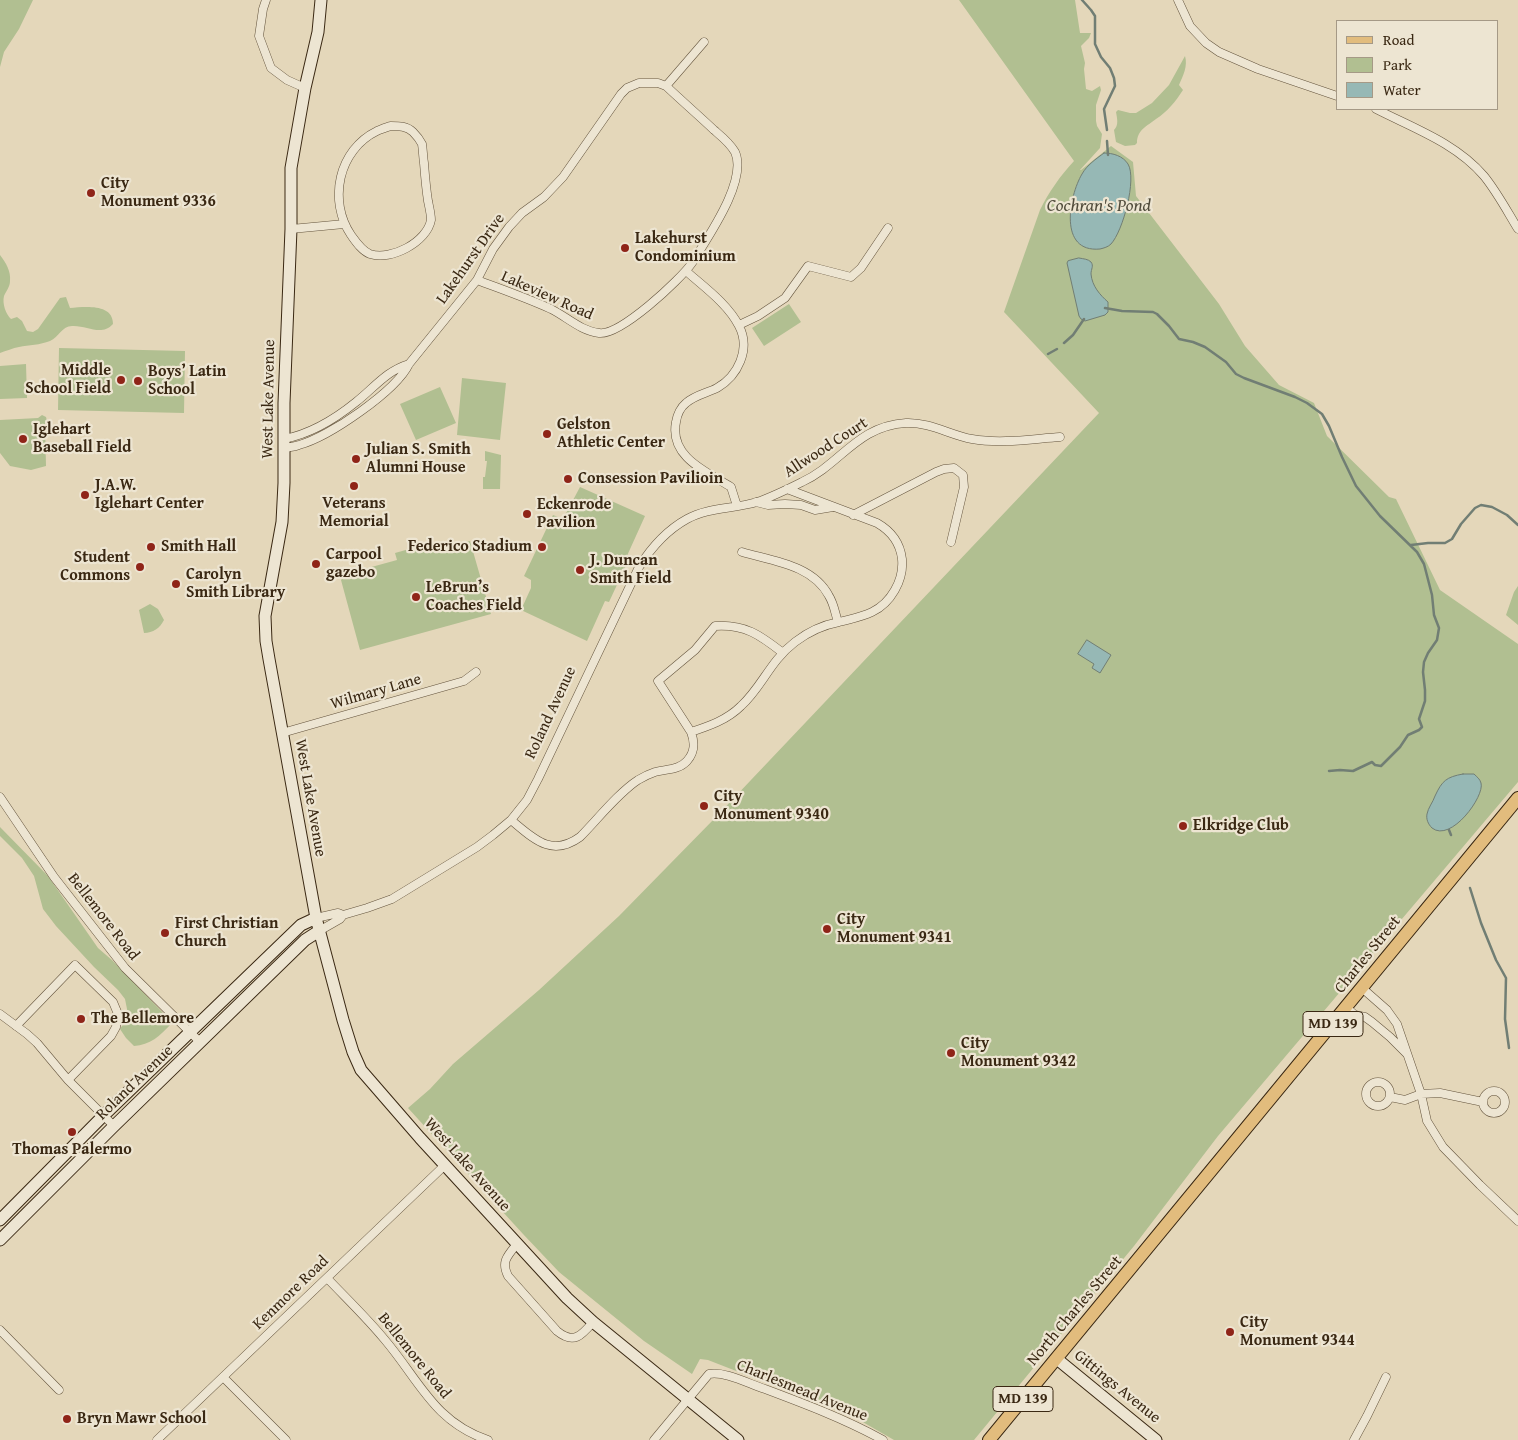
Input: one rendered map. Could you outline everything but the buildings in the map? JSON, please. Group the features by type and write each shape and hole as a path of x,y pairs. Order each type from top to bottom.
{"main road":[{"name":"Charles Street","path":"1147,1250 1518,798"},
{"name":"North Charles Street","path":"989,1440 1147,1250"}],"street":[{"path":"266,0 259,36 271,68 287,80 305,88"},
{"name":"West Lake Avenue","path":"321,0 318,32 305,88 291,168 291,229 286,338 282,522 265,616 266,641 316,918 353,1052 361,1070 556,1288 594,1322 738,1440"},
{"path":"1178,0 1190,26 1206,43 1219,52 1258,69 1336,96"},
{"path":"666,86 704,42"},
{"name":"Lakehurst Drive","path":"284,443 300,445 313,440 358,414 405,374 409,364 476,280 508,227 522,213 544,197 563,177 621,94 639,83 658,83 666,86"},
{"name":"Lakeview Road","path":"476,280 552,310 579,326 601,334 616,329 654,301 686,271 724,209 736,179 738,168 735,153 724,139 666,86"},
{"path":"1378,110 1459,152 1484,176 1517,224"},
{"path":"387,126 404,127 413,132 421,144 431,219 424,233 403,251 375,255 367,252 359,245 344,224 339,193 342,172 349,155 367,137 387,126"},
{"path":"291,229 344,224"},
{"path":"739,325 758,316 785,298 808,266 851,277 861,268 888,228"},
{"path":"686,271 722,304 739,325 744,345 739,366 730,378 719,387 694,397 686,403 676,419 675,438 679,448 694,464 731,486 737,506"},
{"name":"Allwood Court","path":"756,502 805,481 863,437 895,425 907,423 921,424 971,439 985,441 1002,442 1060,437"},
{"path":"853,515 936,472 954,468 963,475 964,487 951,542"},
{"path":"691,732 722,720 741,707 782,652 796,641 808,633 838,622 860,617 878,609 886,602 896,588 902,570 900,552 892,534 877,523 787,490"},
{"path":"756,502 768,505 801,505 815,510 833,507"},
{"name":"Roland Avenue","path":"0,1240 305,940 340,919 343,915 392,899 477,847 511,820 527,800 538,779 644,558 664,536 688,519 704,512 756,502"},
{"path":"742,552 800,569 816,580 830,596 838,622"},
{"path":"511,820 544,844 564,846 580,837 636,781 655,772 684,764 692,754 694,741 691,732 658,681 695,650 715,626 740,627 753,632 782,652"},
{"name":"Wilmary Lane","path":"282,733 464,681 476,672"},
{"name":"Bellemore Road","path":"0,797 54,877 125,968 200,1042"},
{"name":"Roland Avenue","path":"0,1220 103,1116 301,925 316,918 338,912 343,915"},
{"path":"16,1026 75,965 113,1002 118,1014 114,1031 68,1080"},
{"path":"1362,988 1387,1010 1397,1024 1421,1094 1427,1121 1443,1147 1518,1221"},
{"path":"1346,1007 1355,1015 1365,1017 1372,1022 1408,1055"},
{"path":"0,1014 37,1043 68,1080 114,1126"},
{"path":"1390,1097 1405,1100 1421,1094 1448,1094 1482,1102"},
{"name":"Kenmore Road","path":"157,1440 445,1166"},
{"path":"517,1244 508,1255 504,1264 505,1270 508,1276 557,1331 566,1337 578,1337 594,1322"},
{"name":"Bellemore Road","path":"327,1278 384,1338 440,1412 465,1430 488,1440"},
{"path":"0,1330 59,1390"},
{"name":"Gittings Avenue","path":"1057,1359 1156,1440"},
{"name":"Charlesmead Avenue","path":"688,1400 709,1374 724,1374 851,1423 883,1440"},
{"path":"223,1377 286,1440"},
{"path":"1354,1440 1368,1416 1386,1377"},
{"path":"654,1440 688,1400"}],"green space":[{"path":"0,0 33,0 19,29 4,52 0,67"},
{"name":"Elkridge Club","path":"959,0 1075,0 1080,33 1091,33 1081,46 1085,63 1086,89 1092,91 1100,86 1101,90 1096,105 1097,126 1102,134 1100,148 1080,170 1111,146 1133,162 1136,196 1219,304 1245,346 1279,385 1314,403 1327,436 1389,497 1396,499 1440,590 1518,644 1518,782 1218,1136 1134,1246 974,1440 894,1440 854,1417 708,1360 700,1359 692,1374 644,1341 559,1272 408,1108 430,1089 453,1064 539,990 619,916 714,819 1099,413 1004,312 1040,210 1055,184 1074,161"},
{"path":"1185,56 1185,67 1179,85 1183,90 1174,102 1164,113 1143,129 1135,145 1125,146 1116,142 1114,130 1117,124 1116,112 1118,110 1136,113 1152,103 1169,85"},
{"path":"0,255 10,274 9,285 4,296 5,309 11,319 17,317 22,321 27,331 33,332 38,329 60,298 66,297 70,308 90,307 103,309 112,317 113,324 104,330 69,326 50,341 17,347 0,353"},
{"path":"789,304 801,322 764,346 752,328"},
{"name":"Middle School Field","path":"59,348 185,351 184,413 58,410"},
{"path":"26,364 27,398 0,399 0,366"},
{"path":"462,378 506,383 500,440 457,435"},
{"path":"440,387 456,423 416,440 400,404"},
{"name":"Iglehart Baseball Field","path":"42,415 46,417 47,421 45,424 46,466 31,470 10,466 0,453 0,420 38,418"},
{"path":"485,451 501,455 500,489 483,489 483,477 485,477 487,461 485,461"},
{"name":"J. Duncan Smith Field","path":"580,487 645,516 626,558 629,559 609,602 605,601 587,641 521,610 531,588 531,580 524,576 553,515 563,519"},
{"name":"LeBrun’s Coaches Field","path":"470,541 491,614 360,650 341,580 346,574 397,560 395,553 427,544 429,551"},
{"path":"1518,586 1518,625 1506,615"},
{"path":"150,604 158,609 164,620 156,630 144,633 139,610"},
{"path":"0,827 48,876 98,948 166,1016 171,1024 159,1036 145,1044 134,1046 126,1038 120,1029 126,1020 127,1009 125,999 56,926 43,909 34,876 22,858 0,836"}],"water":[{"name":"Cochran's Pond","path":"1104,153 1117,156 1128,164 1131,181 1130,192 1120,228 1111,244 1100,249 1087,248 1078,242 1072,233 1070,221 1073,196 1084,171"},
{"path":"1079,258 1092,263 1091,274 1093,282 1099,293 1108,302 1108,312 1105,315 1085,321 1079,316 1067,263"},
{"path":"1087,640 1111,655 1100,673 1092,668 1094,664 1078,654"},
{"path":"1463,774 1474,774 1480,780 1481,789 1478,798 1457,824 1440,831 1432,828 1429,825 1427,814 1442,783 1449,778"}],"waterway":[{"path":"1082,0 1095,16 1095,44 1114,78 1115,86 1104,109 1107,130"},
{"path":"1107,141 1108,155"},
{"path":"1105,308 1122,311 1153,312 1169,326 1179,339 1205,347 1226,362 1236,374 1295,397 1322,414 1356,486 1380,516 1417,552 1424,564 1432,595 1434,615 1439,628 1437,640 1424,662 1425,701 1419,719 1422,727 1408,735 1400,747 1381,766 1375,765 1372,762 1353,771 1329,771"},
{"path":"1064,343 1073,335 1084,319"},
{"path":"1048,354 1057,349"},
{"path":"1411,545 1445,543 1452,539 1461,524 1475,508 1481,505 1492,507 1507,515 1518,525"},
{"path":"1449,830 1451,835"},
{"path":"1470,888 1481,923 1496,960 1506,978 1505,1019 1509,1048"}],"place":[{"name":"City Monument 9336","path":"91,193"},
{"name":"Lakehurst Condominium","path":"625,248"},
{"name":"Middle School Field","path":"121,380"},
{"name":"Boys’ Latin School","path":"138,381"},
{"name":"Gelston Athletic Center","path":"547,434"},
{"name":"Iglehart Baseball Field","path":"23,439"},
{"name":"Julian S. Smith Alumni House","path":"356,459"},
{"name":"Consession Pavilioin","path":"568,479"},
{"name":"Veterans Memorial","path":"354,486"},
{"name":"J.A.W. Iglehart Center","path":"85,495"},
{"name":"Eckenrode Pavilion","path":"527,514"},
{"name":"Smith Hall","path":"151,547"},
{"name":"Federico Stadium","path":"542,547"},
{"name":"Carpool gazebo","path":"316,564"},
{"name":"Student Commons","path":"140,567"},
{"name":"J. Duncan Smith Field","path":"580,570"},
{"name":"Carolyn Smith Library","path":"176,584"},
{"name":"LeBrun’s Coaches Field","path":"416,597"},
{"name":"City Monument 9340","path":"704,806"},
{"name":"Elkridge Club","path":"1183,826"},
{"name":"City Monument 9341","path":"827,929"},
{"name":"First Christian Church","path":"165,933"},
{"name":"The Bellemore","path":"81,1019"},
{"name":"City Monument 9342","path":"951,1053"},
{"name":"Thomas Palermo","path":"72,1132"},
{"name":"City Monument 9344","path":"1230,1332"},
{"name":"Bryn Mawr School","path":"67,1419"}]}
